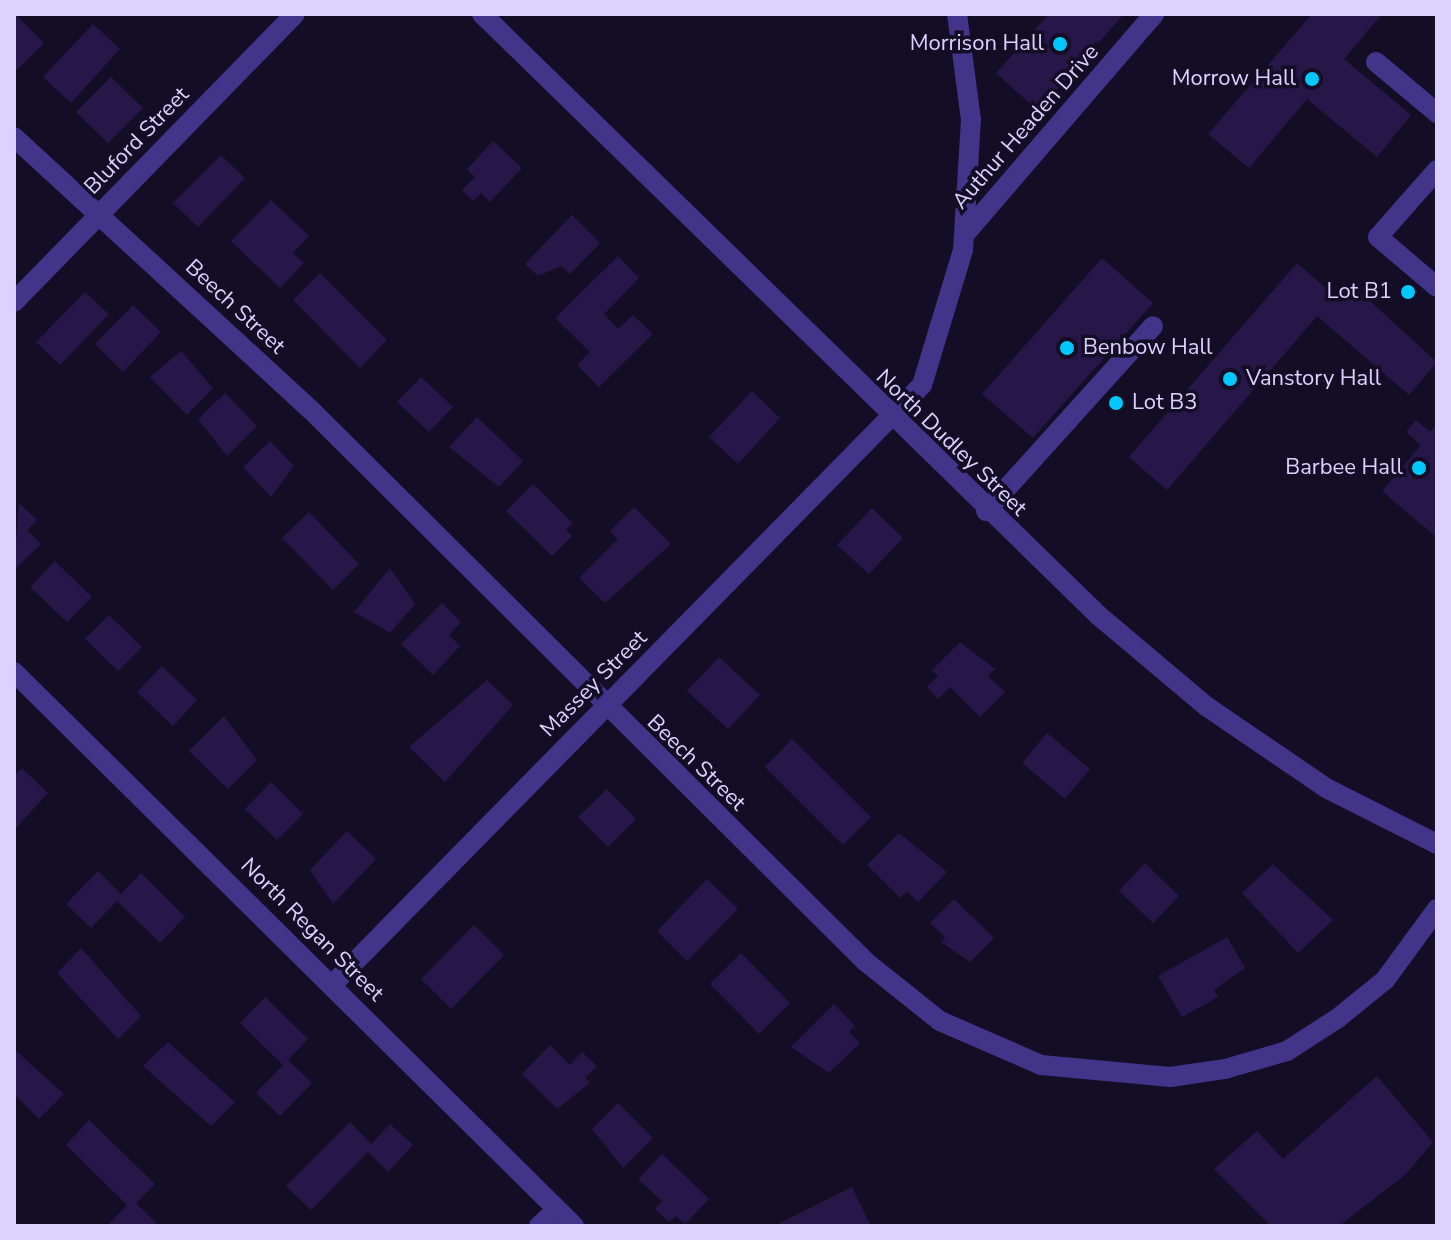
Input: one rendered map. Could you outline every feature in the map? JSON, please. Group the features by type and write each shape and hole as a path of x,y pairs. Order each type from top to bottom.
{"street":[{"name":"Bluford Street","path":"14,302 295,14"},
{"name":"North Dudley Street","path":"482,14 986,511 1206,706 1326,788 1437,844"},
{"name":"Massey Street","path":"333,984 922,385 936,352 965,234 971,120 957,14"},
{"name":"Authur Headen Drive","path":"965,234 1154,14"},
{"path":"1376,62 1437,113"},
{"name":"Beech Street","path":"14,137 97,217 310,409 605,707 877,971 940,1021 1041,1065 1170,1077 1287,1051 1385,980 1437,909"},
{"path":"1437,170 1378,237 1437,287"},
{"path":"986,511 1153,326"},
{"name":"North Regan Street","path":"14,672 333,984 574,1226"},
{"path":"539,1226 557,1210"}],"building":[{"name":"Morrison Hall","path":"1049,14 1124,14 1038,111 996,73"},
{"name":"Morrow Hall","path":"1312,14 1382,14 1344,59 1411,115 1377,157 1307,99 1249,168 1208,134"},
{"path":"16,15 44,43 17,70 14,67"},
{"path":"93,24 120,49 71,103 43,77"},
{"path":"111,77 143,108 108,143 76,112"},
{"path":"493,141 522,168 490,202 481,193 473,201 462,190 475,177 467,169"},
{"path":"221,155 245,178 198,227 173,203"},
{"path":"271,200 309,236 293,253 304,263 280,288 231,241"},
{"path":"572,215 600,243 570,274 561,266 538,276 525,264"},
{"path":"618,256 639,278 604,314 618,329 633,315 653,334 599,387 577,365 590,352 555,318"},
{"name":"Benbow Hall","path":"1102,258 1153,303 1033,438 982,394"},
{"name":"Vanstory Hall","path":"1297,263 1336,297 1349,282 1437,362 1409,395 1317,316 1167,490 1129,457"},
{"path":"320,273 387,340 360,368 293,300"},
{"path":"85,292 109,314 60,365 36,342"},
{"path":"133,305 161,332 123,372 95,344"},
{"path":"181,351 213,388 187,415 150,377"},
{"path":"421,377 453,407 429,432 397,402"},
{"path":"752,391 780,418 738,464 709,437"},
{"path":"225,393 257,426 227,456 198,419"},
{"path":"477,417 523,461 499,487 449,447"},
{"name":"Barbee Hall","path":"1416,420 1430,432 1437,423 1437,538 1382,491 1421,445 1406,432"},
{"path":"270,441 294,466 271,497 243,467"},
{"path":"533,484 573,523 566,530 572,536 552,556 506,511"},
{"path":"19,503 37,520 27,530 41,544 14,570"},
{"path":"634,507 671,544 605,603 579,578 618,539 610,531"},
{"path":"872,508 903,538 869,574 837,545"},
{"path":"309,512 359,564 333,590 282,538"},
{"path":"55,561 92,597 67,622 30,587"},
{"path":"390,568 415,604 390,633 354,612"},
{"path":"442,603 461,622 449,635 460,646 433,675 401,644"},
{"path":"109,615 142,647 118,671 85,639"},
{"path":"960,642 995,669 988,676 1005,692 980,717 950,687 938,699 927,687 938,676 932,670"},
{"path":"719,657 760,695 728,729 687,691"},
{"path":"162,666 197,700 173,726 137,692"},
{"path":"487,680 513,705 445,782 409,747"},
{"path":"224,716 257,760 228,789 189,751"},
{"path":"1047,733 1090,769 1065,799 1022,763"},
{"path":"792,739 871,817 843,845 765,767"},
{"path":"22,768 48,793 14,830 14,776"},
{"path":"271,782 303,814 277,840 245,809"},
{"path":"607,789 636,819 608,847 578,817"},
{"path":"347,831 376,859 333,904 310,870"},
{"path":"899,833 947,872 918,902 907,891 900,898 867,865"},
{"path":"1145,863 1179,896 1153,923 1119,891"},
{"path":"1273,864 1333,920 1298,953 1242,893"},
{"path":"98,871 121,894 141,873 185,917 160,943 117,901 91,928 66,904"},
{"path":"707,879 738,909 687,961 657,931"},
{"path":"954,899 994,938 970,962 941,942 945,937 930,923"},
{"path":"474,925 504,955 451,1009 421,979"},
{"path":"1227,937 1245,968 1214,990 1218,997 1182,1017 1158,976"},
{"path":"81,948 141,1016 118,1039 57,973"},
{"path":"741,953 790,1003 759,1034 710,984"},
{"path":"265,997 308,1039 288,1060 312,1083 280,1116 256,1093 283,1065 240,1023"},
{"path":"834,1004 855,1026 849,1032 860,1043 829,1073 791,1047"},
{"path":"168,1042 235,1102 211,1126 143,1066"},
{"path":"550,1045 570,1065 582,1052 597,1066 585,1078 590,1083 557,1109 522,1074"},
{"path":"14,1049 64,1094 39,1119 14,1094"},
{"path":"1377,1076 1433,1142 1406,1174 1339,1226 1271,1226 1214,1169 1257,1131 1283,1159"},
{"path":"618,1103 653,1138 623,1168 592,1129"},
{"path":"89,1120 155,1184 136,1203 159,1226 107,1226 127,1205 66,1145"},
{"path":"350,1122 371,1144 390,1124 413,1145 388,1172 368,1152 311,1210 286,1186"},
{"path":"662,1154 709,1199 685,1224 676,1216 669,1222 655,1209 662,1201 638,1179"},
{"path":"852,1187 871,1226 774,1226"}],"place":[{"name":"Morrison Hall","path":"1060,44"},
{"name":"Morrow Hall","path":"1312,79"},
{"name":"Lot B1","path":"1408,292"},
{"name":"Benbow Hall","path":"1067,348"},
{"name":"Vanstory Hall","path":"1230,379"},
{"name":"Lot B3","path":"1116,403"},
{"name":"Barbee Hall","path":"1419,468"}]}
